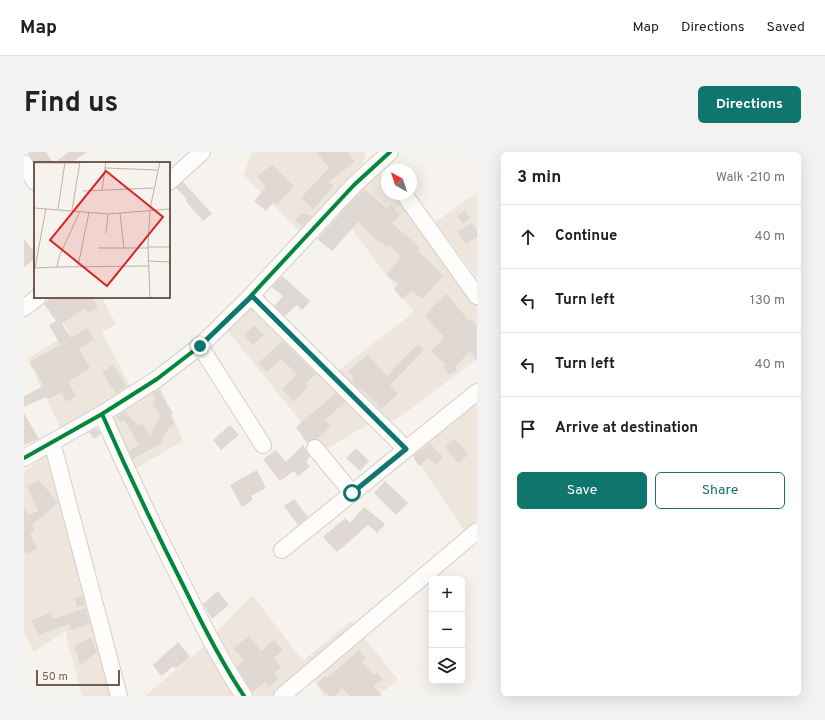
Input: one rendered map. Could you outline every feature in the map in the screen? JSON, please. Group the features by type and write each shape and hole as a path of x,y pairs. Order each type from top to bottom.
{"street":[{"path":"170,181 202,152"},
{"path":"24,458 102,414 157,379 200,346 252,296 354,185 383,158"},
{"path":"24,163 34,180"},
{"path":"408,200 477,296"},
{"path":"252,296 406,449"},
{"path":"24,308 37,298"},
{"path":"200,346 263,445"},
{"path":"282,550 477,392"},
{"path":"102,414 147,514 185,590 234,681 244,696"},
{"path":"52,442 119,696"},
{"path":"315,448 352,493"},
{"path":"282,696 477,531"}],"shaded area":[{"path":"252,152 364,152 366,156 363,163 299,231 244,175"},
{"path":"379,172 381,175 381,200 399,200 477,305 477,359 394,421 381,417 324,450 226,329 264,292 275,315 334,374 414,312 339,212"},
{"path":"477,193 477,278 435,222"},
{"path":"52,298 102,298 116,324 102,332 130,386 61,430 28,359 69,333"},
{"path":"159,384 183,441 122,476 98,423"},
{"path":"477,396 477,520 464,530 410,449"},
{"path":"55,448 125,696 82,696 65,631 34,652 24,633 24,472"},
{"path":"252,595 303,661 351,621 398,680 377,696 323,696 309,670 279,696 145,696 200,650"}],"building":[{"path":"27,152 46,152 52,162 34,162"},
{"path":"69,152 87,152 72,162 55,162"},
{"path":"316,152 347,152 355,161 329,182 334,186 313,209 301,198 329,168"},
{"path":"272,165 294,186 277,204 274,202 266,211 254,201 266,187 257,176"},
{"path":"183,182 212,214 203,221 185,200 187,199 176,188"},
{"path":"364,189 387,209 391,205 400,215 392,223 420,248 418,251 443,275 423,299 411,291 402,299 394,289 399,284 387,275 401,256 389,245 387,247 370,235 359,221 332,251 317,239"},
{"path":"465,210 470,218 463,224 457,216"},
{"path":"302,213 312,216 302,226 295,220"},
{"path":"471,223 477,231 477,237 466,244 458,232"},
{"path":"24,239 34,251 34,260 24,267"},
{"path":"282,276 310,301 302,310 297,305 285,316 274,306 283,296 272,287"},
{"path":"447,294 469,321 471,319 477,327 477,361 470,351 455,367 457,370 449,375 443,367 446,365 431,352 444,337 425,317 433,306"},
{"path":"50,298 92,298 98,307 88,313 85,308 62,324 71,338 88,328 94,340 79,349 90,368 68,382 76,396 66,402 61,393 48,399 46,397 24,407 24,396 44,386 30,362 61,345 49,325 56,321 44,304"},
{"path":"254,325 264,335 253,345 244,335"},
{"path":"282,341 316,374 306,383 309,386 294,401 282,389 297,374 281,359 267,372 258,363"},
{"path":"418,344 424,350 390,385 398,394 381,409 362,389 361,391 351,381 354,378 348,371 368,355 387,376"},
{"path":"113,365 127,386 116,393 102,373"},
{"path":"159,389 173,414 170,415 175,425 168,429 160,444 133,459 129,451 139,445 124,420 121,422 116,417 125,411 138,426 142,423 150,436 160,416 153,402 156,400 152,394"},
{"path":"336,393 345,402 325,420 331,426 321,436 307,443 296,427"},
{"path":"24,413 39,439 24,445"},
{"path":"230,425 239,435 221,450 213,440"},
{"path":"97,428 101,434 94,439 89,432"},
{"path":"455,439 468,455 458,463 445,447"},
{"path":"430,443 443,458 435,465 429,458 419,466 413,457"},
{"path":"303,445 310,457 306,461 310,467 298,476 294,471 280,481 263,459 276,450 286,462"},
{"path":"356,448 369,461 360,471 346,458"},
{"path":"257,470 266,488 251,496 253,500 242,507 230,485"},
{"path":"39,480 58,503 32,525 35,531 30,533 37,549 26,554 24,549 24,506 28,515 38,511 27,486"},
{"path":"385,481 408,503 396,515 374,493"},
{"path":"294,499 308,517 298,525 284,506"},
{"path":"364,507 385,524 377,533 368,525 337,552 323,537 345,518 350,523"},
{"path":"218,591 229,605 212,619 203,604"},
{"path":"83,596 85,605 77,607 75,598"},
{"path":"85,608 90,624 71,630 69,624 39,635 31,621 51,612 53,619"},
{"path":"249,636 261,651 274,640 283,650 274,658 281,668 274,673 279,679 269,687 265,682 252,692 237,667 244,661 234,648"},
{"path":"91,637 97,652 80,665 74,646"},
{"path":"178,642 190,657 176,669 174,666 161,676 153,665"},
{"path":"359,650 366,659 362,662 374,675 377,672 383,679 373,686 382,696 350,696 342,688 335,696 329,696 317,684 325,676 327,678"}],"cycle path":[{"path":"24,458 102,414 157,379 200,346 247,300 354,185 390,152"},
{"path":"102,414 142,501 198,615 244,696"}],"route":[{"path":"200,346 252,296 406,449 352,493"}]}
